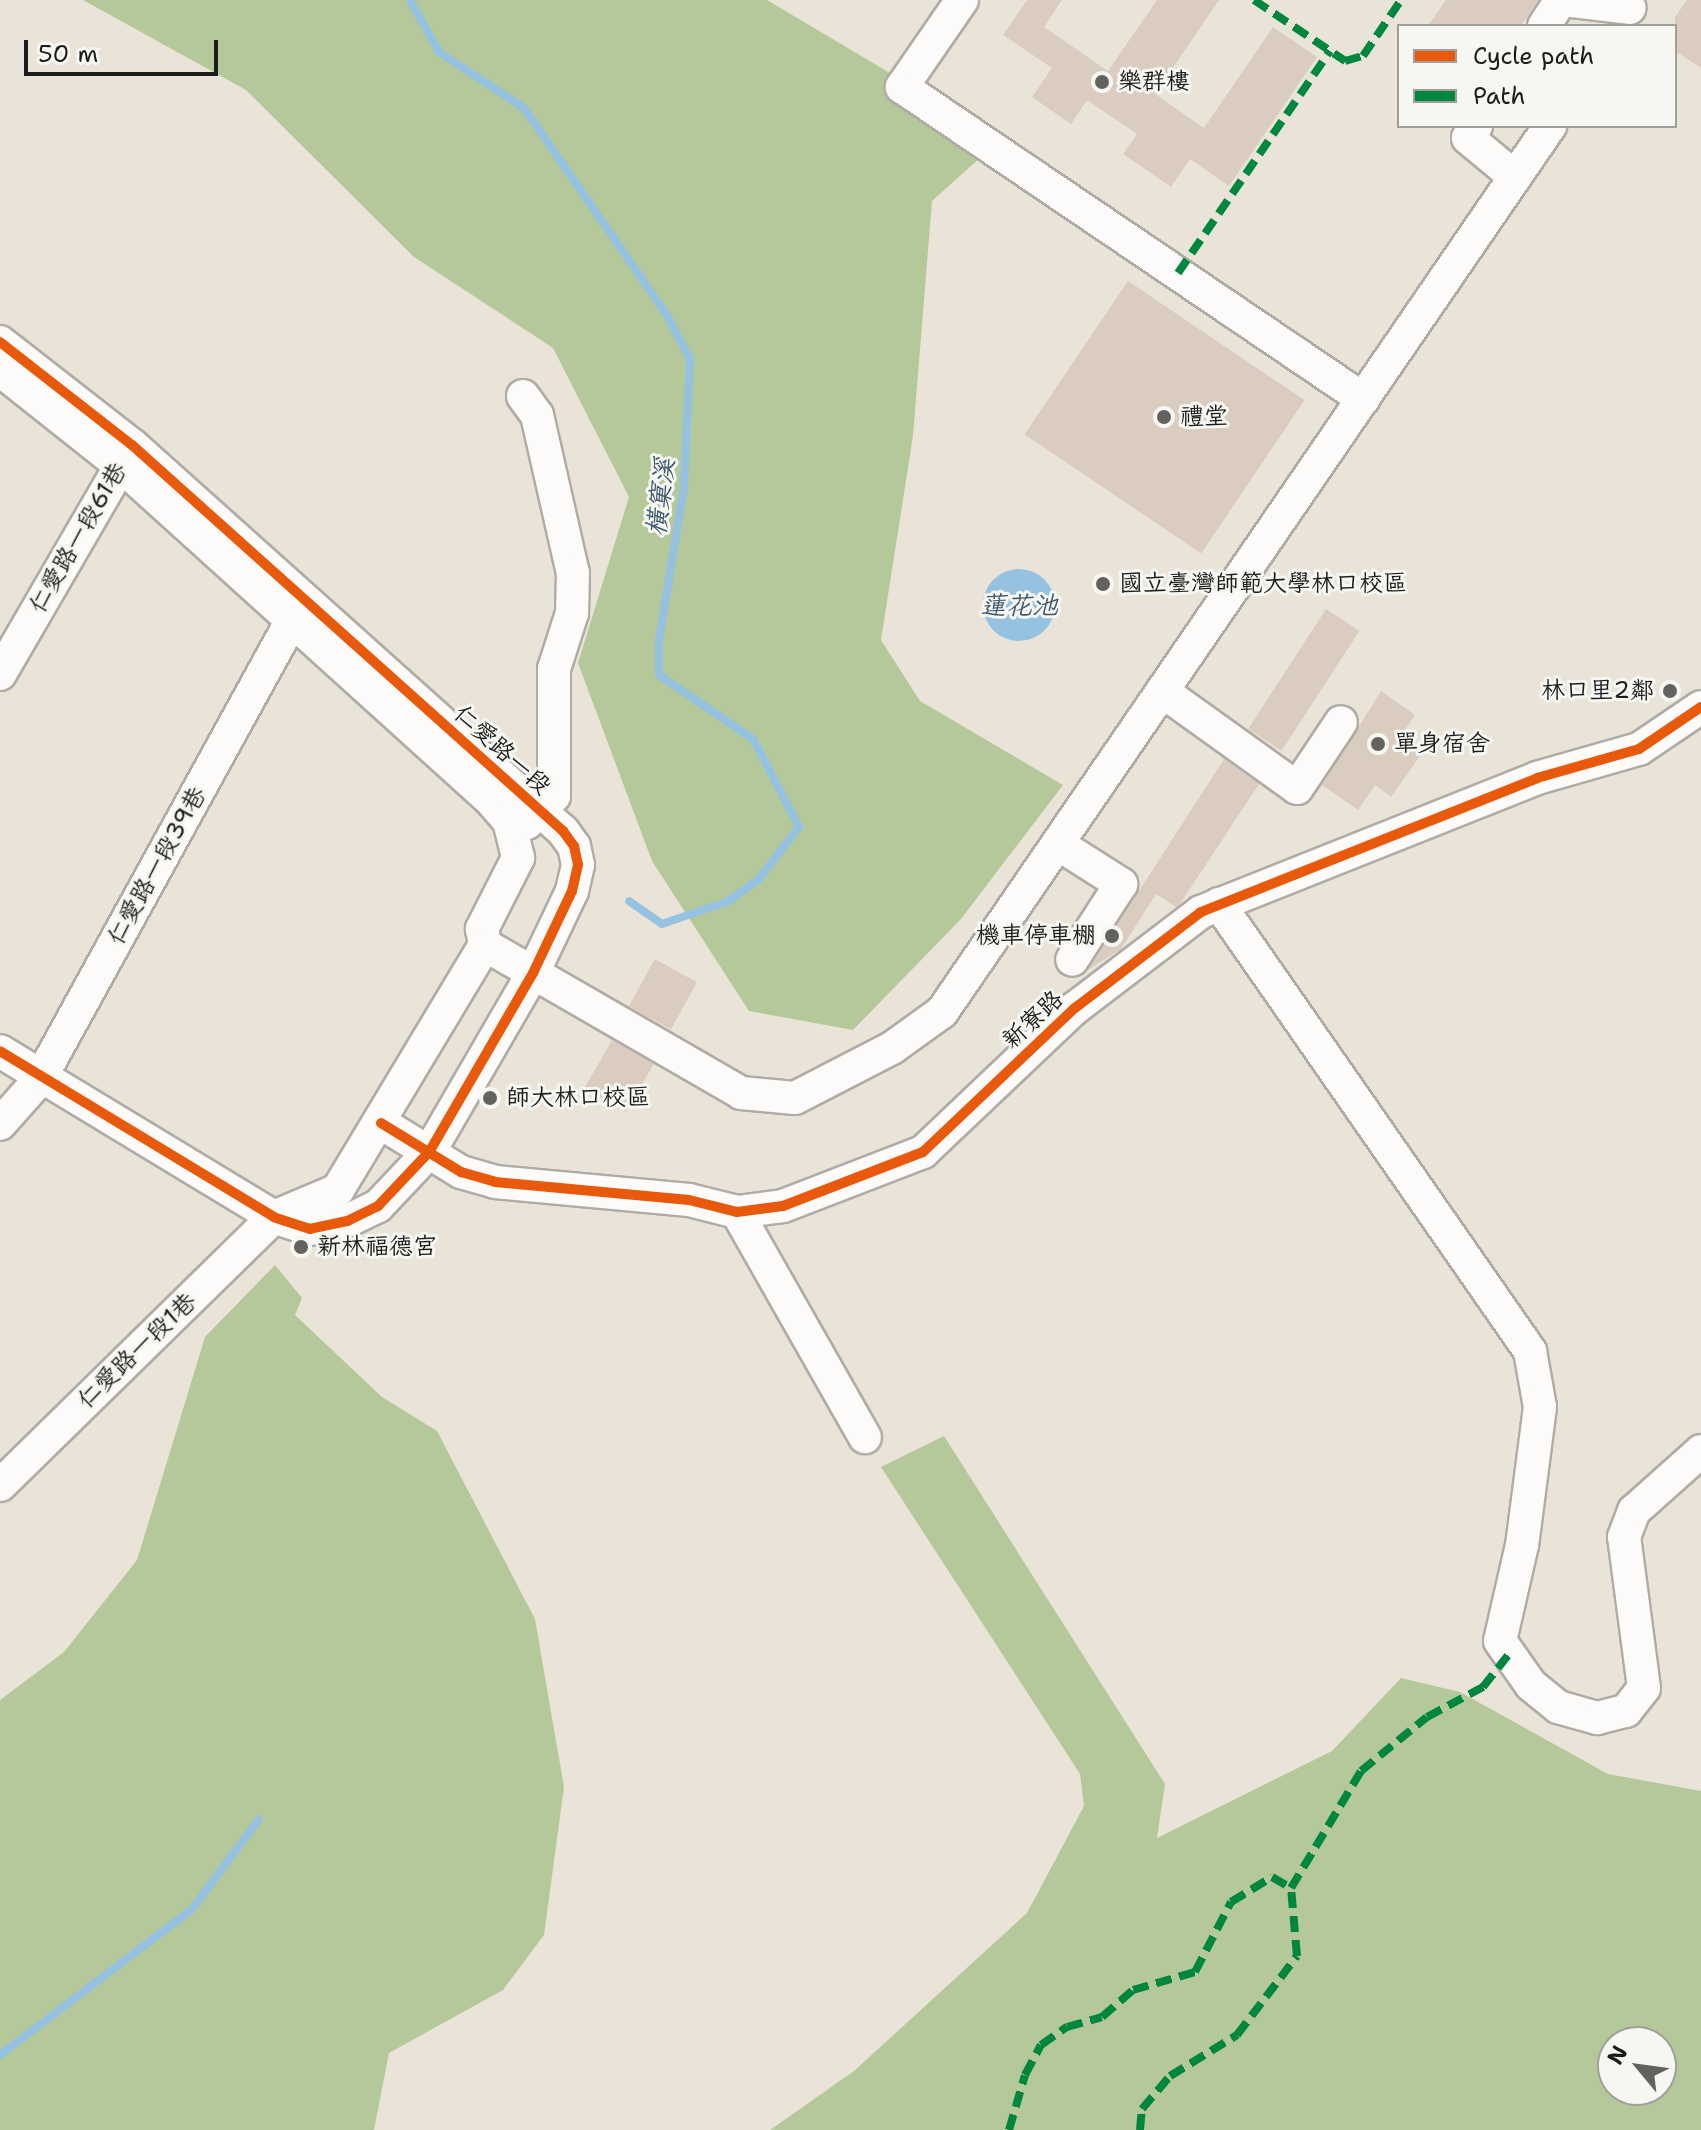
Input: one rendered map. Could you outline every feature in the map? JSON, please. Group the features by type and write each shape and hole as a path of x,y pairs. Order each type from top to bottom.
{"street":[{"path":"962,0 902,87 1363,399"},
{"path":"1545,24 1563,0 1628,11"},
{"path":"1475,128 1468,138 1515,177"},
{"path":"485,945 741,1093 795,1098 892,1048 942,1012 1549,128"},
{"name":"仁愛路一段","path":"0,342 298,610 541,811 574,846 578,865 572,891 533,973 430,1151 378,1206 347,1221 310,1229 274,1217 40,1079 0,1051"},
{"name":"仁愛路一段","path":"0,370 126,455"},
{"path":"274,1217 338,1190 381,1123 485,945 482,929 518,858 515,832 554,796 554,669 572,613 573,573 537,415 523,396"},
{"name":"仁愛路一段61巷","path":"0,674 126,455"},
{"name":"仁愛路一段","path":"298,610 488,797 515,832"},
{"name":"仁愛路一段39巷","path":"0,1124 40,1079 298,610"},
{"path":"1162,691 1297,788 1341,722"},
{"name":"新寮路","path":"381,1123 461,1172 495,1182 689,1200 737,1212 783,1206 923,1152 1075,1008 1219,904 1537,778 1639,749 1701,707"},
{"path":"1058,844 1121,884 1072,960"},
{"path":"1219,904 1530,1351 1540,1407 1522,1545 1500,1641 1531,1685 1558,1707 1597,1718 1626,1711 1644,1688 1624,1537 1634,1511 1701,1451"},
{"path":"737,1212 865,1437"},
{"name":"仁愛路一段1巷","path":"0,1485 274,1217"}],"green space":[{"path":"83,0 767,0 1001,139 932,201 913,436 881,640 920,701 1063,785 961,919 853,1030 749,1011 652,861 578,663 629,497 553,348 414,257 246,90"},
{"path":"275,1265 302,1298 295,1315 382,1397 437,1431 535,1619 564,1787 544,1935 503,1990 389,2053 374,2130 0,2130 0,1700 64,1652 137,1560 205,1337"},
{"path":"944,1436 1165,1784 1157,1838 1332,1751 1401,1678 1460,1692 1608,1774 1701,1791 1701,2130 770,2130 854,2071 1027,1913 1084,1806 1080,1774 881,1467"}],"water":[{"name":"蓮花池","path":"1026,569 1045,579 1053,591 1053,619 1045,631 1033,639 1012,641 993,631 985,619 983,598 993,579 1005,571"}],"building":[{"name":"樂群樓","path":"1027,0 1062,0 1044,27 1108,71 1157,0 1219,0 1155,94 1204,128 1273,27 1317,57 1229,186 1190,159 1171,187 1123,154 1137,134 1087,100 1071,124 1032,97 1052,68 1003,35"},
{"path":"1446,0 1538,0 1522,24 1429,24"},
{"path":"1687,0 1701,0 1701,68 1677,52 1675,17"},
{"name":"禮堂","path":"1128,281 1305,400 1201,553 1025,434"},
{"path":"1326,609 1360,631 1282,751 1248,729"},
{"name":"單身宿舍","path":"1381,691 1415,715 1401,736 1423,752 1391,797 1375,785 1358,810 1322,785"},
{"path":"1224,759 1259,784 1180,904 1176,907 1156,894 1121,949 1088,970"},
{"path":"655,959 697,982 671,1030 629,1006"},
{"path":"612,1040 654,1064 626,1112 584,1088"}],"waterway":[{"name":"橫窠溪","path":"410,0 439,52 524,108 666,314 690,359 684,487 659,639 659,675 753,739 799,827 759,879 729,901 662,924 629,901"},
{"path":"0,2055 192,1909 259,1819"}],"marked path":[{"path":"1254,0 1345,61 1363,56 1401,0"},
{"path":"1178,273 1330,51"},
{"path":"1009,2130 1025,2075 1041,2045 1067,2027 1102,2017 1133,1990 1195,1972 1231,1902 1272,1877 1291,1888 1361,1771 1427,1717 1483,1687 1509,1654"},
{"path":"1140,2130 1142,2109 1170,2076 1237,2035 1297,1956 1291,1888"}],"cycle path":[{"path":"0,342 132,445 563,831 574,846 578,865 572,891 533,973 430,1151 378,1206 347,1221 310,1229 274,1217 0,1051"},
{"path":"381,1123 461,1172 495,1182 689,1200 737,1212 783,1206 923,1152 1075,1008 1201,912 1537,778 1639,749 1701,707"}],"place":[{"name":"樂群樓","path":"1102,82"},
{"name":"禮堂","path":"1164,417"},
{"name":"國立臺灣師範大學林口校區","path":"1103,584"},
{"name":"林口里2鄰","path":"1670,691"},
{"name":"單身宿舍","path":"1378,744"},
{"name":"機車停車棚","path":"1112,936"},
{"name":"師大林口校區","path":"490,1098"},
{"name":"新林福德宮","path":"301,1247"}]}
